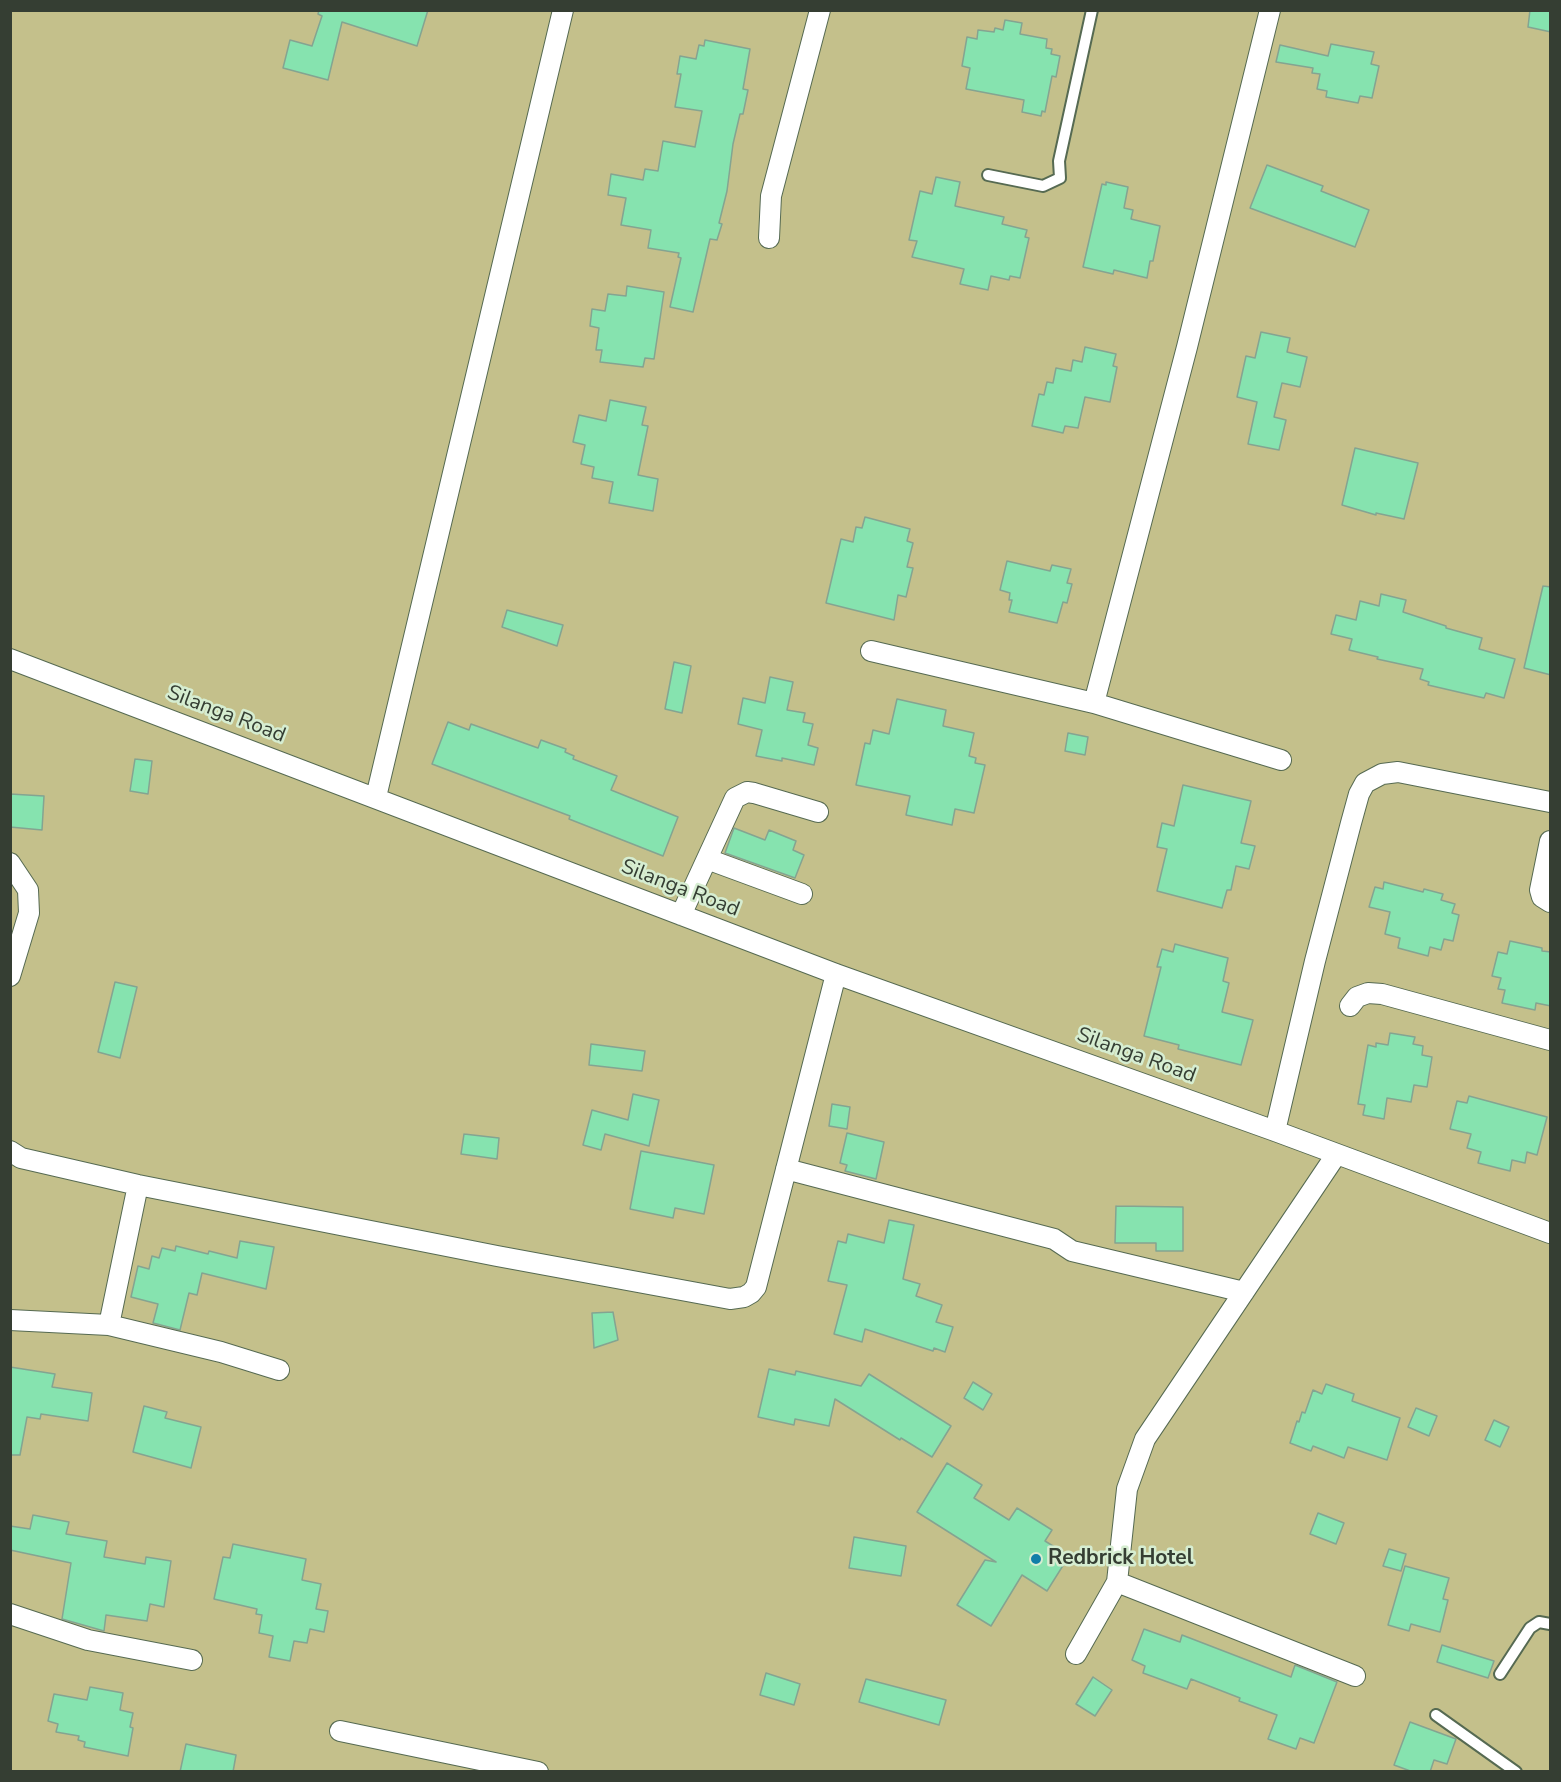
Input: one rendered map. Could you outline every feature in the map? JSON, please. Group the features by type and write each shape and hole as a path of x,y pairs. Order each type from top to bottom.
{"street":[{"path":"376,797 563,10"},
{"path":"769,238 771,196 820,10"},
{"path":"1094,703 1190,335 1270,10"},
{"path":"871,651 1094,703 1281,760"},
{"name":"Silanga Road","path":"10,659 836,974 1275,1131 1551,1233"},
{"path":"1275,1131 1350,823 1365,783 1382,774 1398,772 1551,802"},
{"path":"681,915 735,798 741,794 754,793 818,812"},
{"path":"1551,841 1540,890 1542,897 1551,902"},
{"path":"707,859 802,894"},
{"path":"10,863 28,890 29,913 10,976"},
{"path":"10,1151 21,1158 138,1185 497,1256 730,1299 744,1297 756,1287 836,974"},
{"path":"1350,1006 1357,997 1368,993 1382,994 1551,1040"},
{"path":"1076,1654 1117,1582 1127,1490 1145,1439 1336,1155"},
{"path":"786,1169 1054,1239 1072,1251 1244,1292"},
{"path":"109,1325 138,1185"},
{"path":"10,1320 109,1325 221,1352 279,1370"},
{"path":"1117,1582 1355,1676"},
{"path":"10,1614 88,1640 192,1660"},
{"path":"340,1731 538,1772"}],"lane":[{"path":"988,175 1043,186 1060,178 1059,161 1092,10"},
{"path":"1500,1674 1530,1628 1539,1622 1551,1624"},
{"path":"1436,1715 1516,1772"}],"shaded area":[{"path":"11,11 1550,11 1550,1771 11,1771"}],"building":[{"path":"319,10 428,10 417,46 342,22 328,80 283,68 290,40 312,46 322,16 318,14"},
{"path":"1530,10 1551,10 1551,32 1528,27"},
{"path":"1005,20 1022,23 1020,34 1047,39 1046,48 1052,49 1051,54 1060,56 1056,77 1052,76 1045,112 1042,111 1041,116 1022,112 1024,100 966,89 970,68 962,66 967,37 977,39 978,30 994,32 995,28 1003,30"},
{"path":"705,40 750,49 743,89 748,90 733,144 727,191 719,223 722,224 717,240 710,239 693,312 670,307 681,258 678,257 679,253 648,248 651,230 621,225 626,198 608,195 611,174 643,180 645,169 658,171 663,141 695,147 702,111 675,107 681,74 677,74 680,56 696,59 699,45 704,46"},
{"path":"1331,44 1374,52 1371,64 1379,66 1372,98 1360,96 1358,103 1326,97 1327,91 1317,89 1320,74 1312,73 1313,68 1276,62 1280,45 1328,56"},
{"path":"1267,165 1323,186 1321,191 1369,210 1355,247 1250,208"},
{"path":"936,177 960,182 955,206 1004,217 1002,224 1027,230 1025,237 1029,238 1020,278 1010,276 1009,280 991,276 988,290 960,284 964,269 912,257 917,241 909,240 920,191 932,194"},
{"path":"1106,182 1128,187 1124,208 1133,210 1131,219 1160,226 1147,278 1114,270 1113,274 1083,267 1102,184 1106,185"},
{"path":"627,286 664,292 654,359 645,358 643,367 600,362 602,350 596,350 599,328 590,326 592,309 605,311 608,294 626,296"},
{"path":"1261,332 1290,338 1287,352 1307,357 1300,387 1282,383 1274,417 1286,420 1279,450 1248,444 1257,402 1237,397 1246,356 1255,358"},
{"path":"1085,347 1116,354 1113,366 1117,367 1110,402 1085,397 1078,428 1065,426 1063,433 1032,426 1039,394 1044,395 1047,382 1053,383 1056,368 1071,371 1073,360 1082,362"},
{"path":"610,400 646,407 642,425 648,426 638,475 658,479 653,511 609,503 613,482 592,478 594,467 581,464 585,445 573,442 579,415 606,421"},
{"path":"1355,448 1418,463 1404,519 1376,513 1376,515 1342,505"},
{"path":"865,517 910,529 907,541 913,543 907,567 913,568 906,597 898,595 894,620 826,603 841,539 853,542 856,527 862,528"},
{"path":"1007,561 1050,571 1052,565 1071,569 1067,583 1072,584 1067,603 1063,602 1057,623 1009,612 1012,600 1009,600 1010,593 1000,590"},
{"path":"1543,586 1551,587 1551,675 1524,668"},
{"path":"1381,594 1406,600 1403,612 1482,638 1479,649 1515,659 1504,698 1486,693 1484,698 1428,685 1429,682 1420,679 1423,669 1349,650 1352,639 1331,634 1336,615 1356,620 1360,601 1379,606"},
{"path":"507,610 563,625 557,646 502,627"},
{"path":"674,662 691,666 682,713 665,709"},
{"path":"770,677 793,682 787,710 805,713 803,722 813,724 808,745 818,748 814,765 782,758 782,761 756,756 762,730 738,724 743,698 765,703"},
{"path":"897,699 946,710 943,726 974,733 969,756 976,758 975,763 985,765 974,813 955,809 952,825 906,815 910,796 856,785 865,743 870,744 873,730 889,734"},
{"path":"448,722 469,730 471,724 538,748 541,740 566,749 565,752 574,756 573,759 617,776 611,790 678,817 663,856 569,819 570,816 432,764"},
{"path":"1068,733 1088,737 1085,755 1065,751"},
{"path":"135,759 152,761 148,794 130,791"},
{"path":"1183,785 1251,801 1241,843 1255,846 1249,869 1236,866 1231,890 1227,890 1222,908 1157,891 1167,849 1157,847 1162,823 1174,826"},
{"path":"10,794 44,796 42,830 10,827"},
{"path":"734,828 765,840 769,830 796,841 793,850 804,855 795,878 725,853"},
{"path":"1384,882 1423,892 1424,889 1443,894 1441,900 1455,904 1452,913 1459,915 1453,941 1444,939 1441,950 1430,947 1428,956 1398,948 1400,938 1385,934 1390,912 1369,907 1375,887 1383,889"},
{"path":"1510,941 1551,952 1551,1006 1536,1003 1535,1010 1502,1003 1505,990 1498,989 1501,978 1492,976 1498,952 1507,954"},
{"path":"1175,944 1228,958 1223,981 1229,983 1222,1012 1253,1020 1241,1065 1178,1049 1179,1045 1144,1036 1161,967 1157,967 1162,949 1173,952"},
{"path":"115,982 137,987 120,1058 98,1052"},
{"path":"1390,1033 1415,1037 1413,1044 1423,1046 1422,1055 1432,1057 1427,1087 1414,1085 1411,1102 1387,1098 1384,1119 1363,1115 1365,1105 1358,1104 1368,1045 1376,1047 1376,1043 1388,1045"},
{"path":"591,1044 645,1051 642,1071 589,1065"},
{"path":"633,1094 659,1100 649,1146 605,1134 601,1150 583,1145 592,1110 628,1120"},
{"path":"1469,1096 1547,1117 1537,1155 1527,1152 1525,1163 1512,1160 1510,1171 1478,1163 1481,1152 1467,1148 1471,1134 1450,1129 1457,1101 1467,1103"},
{"path":"832,1104 850,1107 847,1129 829,1126"},
{"path":"847,1133 884,1142 876,1179 845,1171 847,1165 840,1163"},
{"path":"464,1134 499,1138 497,1159 461,1154"},
{"path":"641,1151 714,1165 704,1214 675,1208 673,1218 630,1209"},
{"path":"1116,1206 1183,1207 1183,1251 1156,1251 1156,1243 1115,1243"},
{"path":"889,1220 914,1225 903,1279 920,1284 916,1296 942,1305 936,1322 953,1327 945,1352 934,1348 933,1351 865,1329 862,1342 834,1334 847,1285 828,1281 838,1241 846,1243 848,1234 884,1243"},
{"path":"240,1241 274,1247 266,1289 202,1273 197,1295 189,1293 180,1330 153,1323 158,1304 131,1297 138,1266 149,1269 152,1256 159,1258 162,1248 175,1251 176,1246 237,1258"},
{"path":"613,1312 618,1340 594,1348 592,1313"},
{"path":"10,1367 55,1374 52,1387 92,1393 88,1421 41,1414 40,1419 27,1417 20,1455 10,1455"},
{"path":"769,1369 795,1375 796,1371 861,1386 869,1374 951,1426 932,1457 901,1438 900,1440 835,1399 829,1426 795,1419 794,1425 758,1417"},
{"path":"973,1382 992,1394 983,1410 964,1398"},
{"path":"1326,1384 1354,1394 1352,1401 1400,1418 1387,1460 1348,1447 1344,1458 1313,1446 1311,1451 1290,1443 1297,1421 1299,1422 1302,1412 1305,1413 1313,1390 1322,1394"},
{"path":"144,1406 167,1412 165,1418 201,1427 191,1468 133,1452"},
{"path":"1416,1408 1437,1416 1429,1436 1408,1427"},
{"path":"1494,1420 1509,1427 1500,1447 1485,1440"},
{"path":"947,1463 982,1485 974,1498 1009,1520 1017,1508 1052,1530 1045,1541 1069,1556 1047,1591 1022,1575 991,1626 957,1605 985,1560 996,1562 917,1512"},
{"path":"1318,1513 1344,1523 1336,1544 1310,1534"},
{"path":"33,1515 69,1522 66,1534 107,1541 104,1557 145,1564 146,1557 171,1561 164,1607 150,1604 147,1621 106,1615 104,1631 62,1619 71,1563 10,1550 10,1526 30,1529"},
{"path":"854,1537 906,1546 901,1576 849,1568"},
{"path":"233,1544 306,1559 302,1580 321,1584 316,1609 328,1611 324,1632 310,1629 307,1643 294,1641 290,1661 269,1657 273,1636 259,1633 262,1615 256,1614 257,1609 214,1599 223,1557 230,1558"},
{"path":"1389,1549 1406,1554 1401,1571 1383,1566"},
{"path":"1405,1566 1449,1578 1443,1599 1448,1600 1440,1632 1411,1624 1409,1631 1388,1625"},
{"path":"1144,1629 1180,1642 1182,1635 1291,1677 1295,1665 1337,1682 1314,1743 1300,1738 1296,1749 1268,1739 1277,1715 1191,1679 1187,1689 1143,1673 1145,1666 1132,1660"},
{"path":"1442,1645 1494,1661 1488,1678 1437,1662"},
{"path":"766,1673 800,1684 794,1705 760,1695"},
{"path":"1093,1677 1112,1690 1095,1716 1076,1704"},
{"path":"866,1679 946,1700 939,1725 859,1702"},
{"path":"90,1687 123,1693 120,1710 133,1713 128,1756 84,1747 85,1742 78,1740 79,1736 56,1732 58,1724 48,1721 54,1694 87,1700"},
{"path":"1410,1722 1456,1739 1447,1764 1434,1760 1430,1772 1413,1772 1394,1765"},
{"path":"186,1744 236,1755 233,1772 180,1772"}],"place":[{"name":"Redbrick Hotel","path":"1036,1559"}]}
